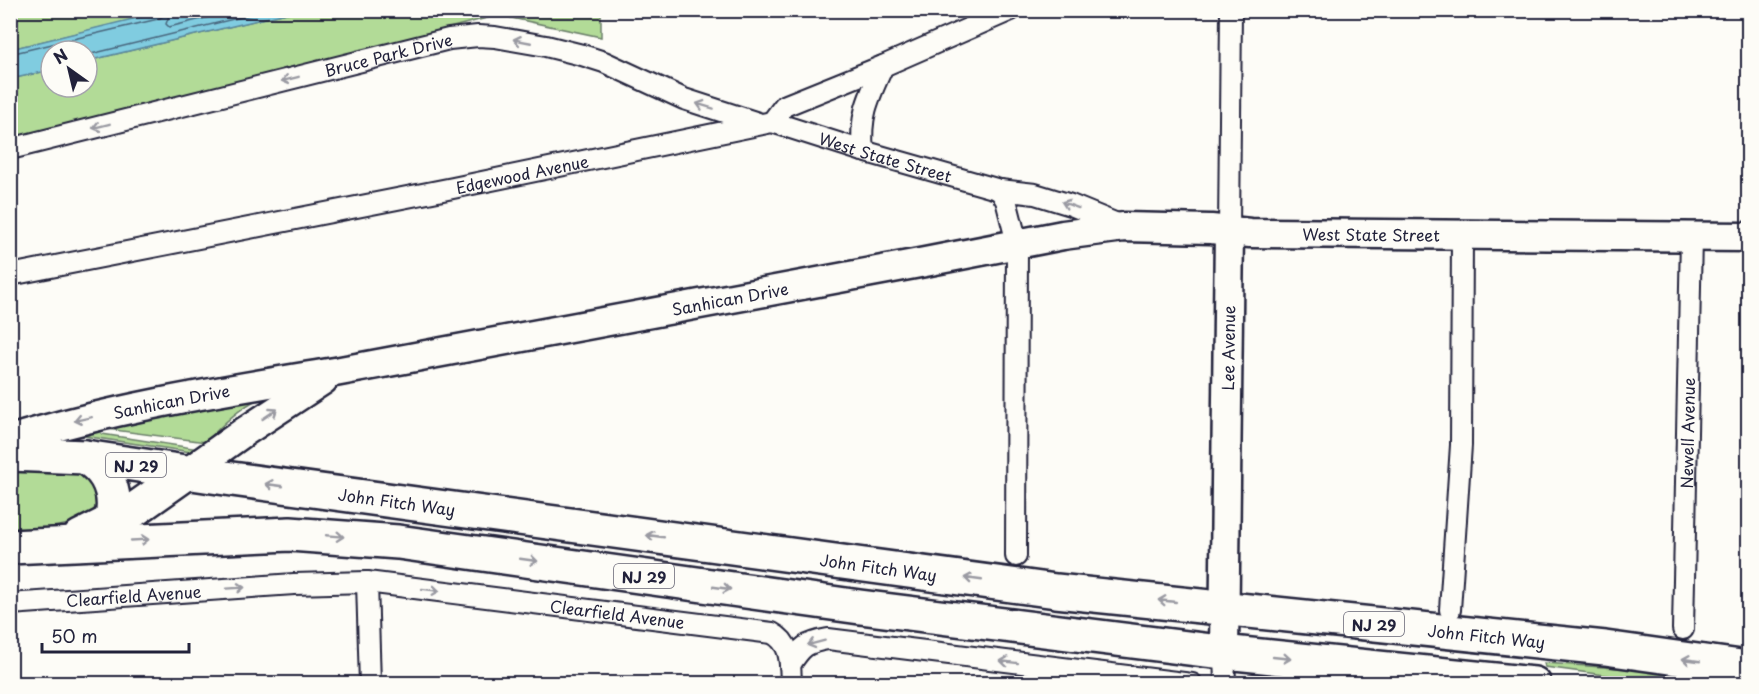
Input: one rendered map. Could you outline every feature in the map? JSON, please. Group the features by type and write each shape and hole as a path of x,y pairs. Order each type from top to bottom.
{"highway":[{"name":"John Fitch Way","path":"10,453 85,457 1024,586 1605,648 1749,668"},
{"path":"85,457 96,464 107,479 114,509 111,523"},
{"path":"61,544 111,523 134,510 188,472"},
{"name":"NJ 29","path":"14,545 290,534 376,540 860,607 1224,668 1534,684"}],"main road":[{"name":"West State Street","path":"1124,227 1229,231 1749,237"},
{"name":"Sanhican Drive","path":"10,440 63,423 243,387 914,265 1017,243 1124,227"},
{"name":"Lee Avenue","path":"1224,668 1229,231"},
{"name":"Sanhican Drive","path":"188,472 335,372"}],"street":[{"path":"766,123 784,106 1011,10"},
{"name":"Lee Avenue","path":"1229,231 1231,10"},
{"name":"Bruce Park Drive","path":"10,149 449,39 478,36 546,46 604,62 684,99 766,123"},
{"path":"863,151 862,117 870,92 883,66"},
{"name":"West State Street","path":"766,123 1000,190 1035,194 1071,205 1124,227"},
{"name":"Edgewood Avenue","path":"10,275 453,188 766,123"},
{"path":"1000,190 1006,200 1017,243 1016,556"},
{"path":"1450,610 1461,445 1462,234"},
{"name":"Newell Avenue","path":"1683,629 1690,237"},
{"path":"367,582 370,684"},
{"name":"Clearfield Avenue","path":"10,604 294,584 367,582 772,633 778,636 787,647 790,674"},
{"name":"Clearfield Avenue","path":"790,674 801,649 811,642 828,639 1192,684"}],"green space":[{"path":"11,10 169,11 53,39 39,39 39,42 11,49"},
{"path":"295,11 601,11 601,37 498,15 11,144 10,79 39,73 39,99 99,99 99,58"},
{"path":"262,397 232,417 206,442 106,429 108,426"},
{"path":"97,429 102,434 199,449 191,452 70,434"},
{"path":"10,465 75,469 95,481 98,504 89,515 72,523 40,529 11,527"},
{"path":"1544,663 1675,672 1748,683 1664,683 1545,667"}],"water":[{"path":"169,10 295,11 99,58 99,39 52,39"},
{"path":"39,42 39,73 11,79 11,49"}]}
